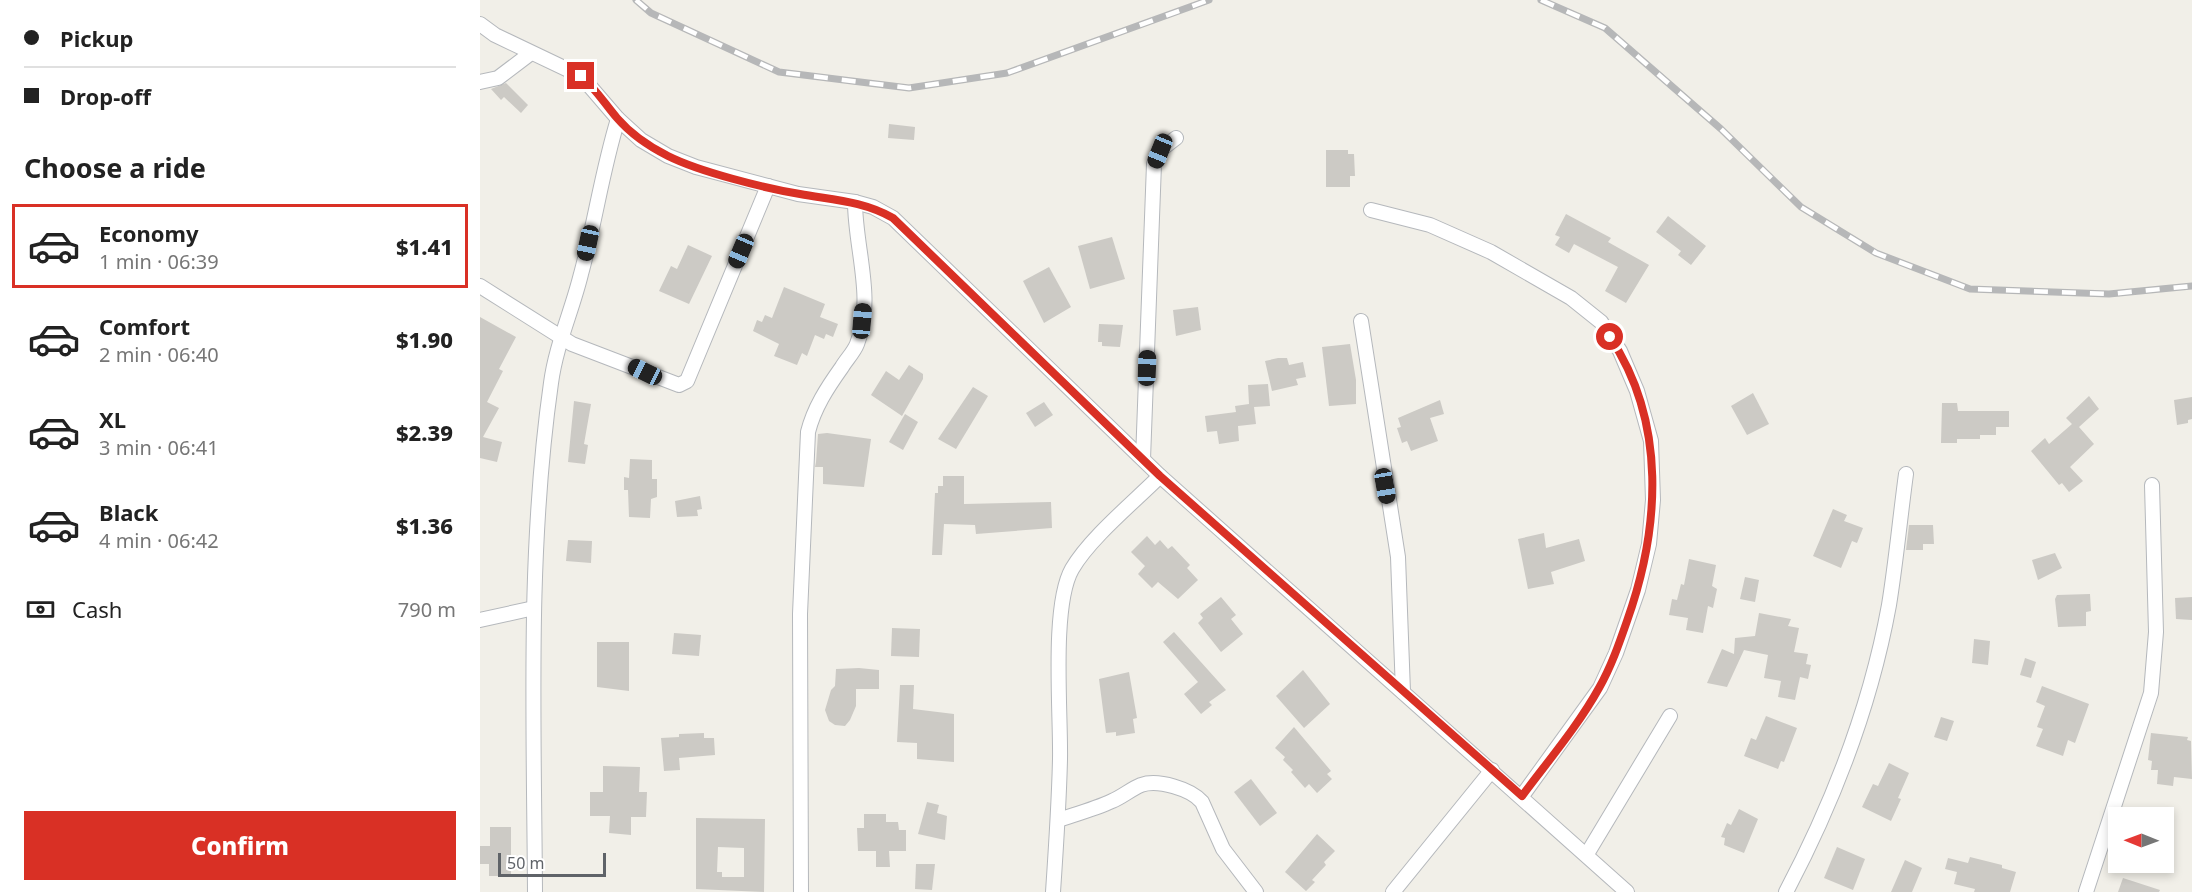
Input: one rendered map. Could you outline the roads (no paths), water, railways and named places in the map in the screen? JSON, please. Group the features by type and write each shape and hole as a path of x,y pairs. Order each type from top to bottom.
{"street":[{"path":"480,24 495,35 581,76 618,119 641,140 668,156 696,167 798,194 855,202 873,207 893,218 1160,476 1522,796 1627,892"},
{"path":"480,81 498,78 531,53"},
{"path":"535,892 534,608 542,452 551,380 561,337 581,275 602,176 618,119"},
{"path":"1143,459 1154,164 1160,151 1176,138"},
{"path":"480,286 561,337 678,386 687,381 768,186"},
{"path":"801,892 800,614 808,432 813,413 857,345 862,321 865,295 855,225 855,202"},
{"path":"1371,210 1430,225 1491,252 1571,298 1601,322 1620,351 1651,441 1653,500 1649,544 1638,590 1616,653 1600,688 1522,796"},
{"path":"1361,321 1398,557 1403,692"},
{"path":"1786,892 1806,855 1843,768 1871,675 1888,606 1906,474"},
{"path":"1053,892 1058,820 1059,654 1064,592 1071,570 1084,553 1160,476"},
{"path":"2086,892 2151,693 2156,632 2152,486"},
{"path":"480,620 534,608"},
{"path":"1587,854 1670,716"},
{"path":"1393,892 1492,770"},
{"path":"1058,820 1112,801 1141,785 1155,783 1169,786 1198,797 1223,849 1256,892"}],"railway":[{"path":"636,0 651,13 779,72 909,88 1007,73 1209,0"},
{"path":"1541,0 1605,28 1721,129 1801,207 1876,253 1970,289 2109,294 2192,286"}]}
